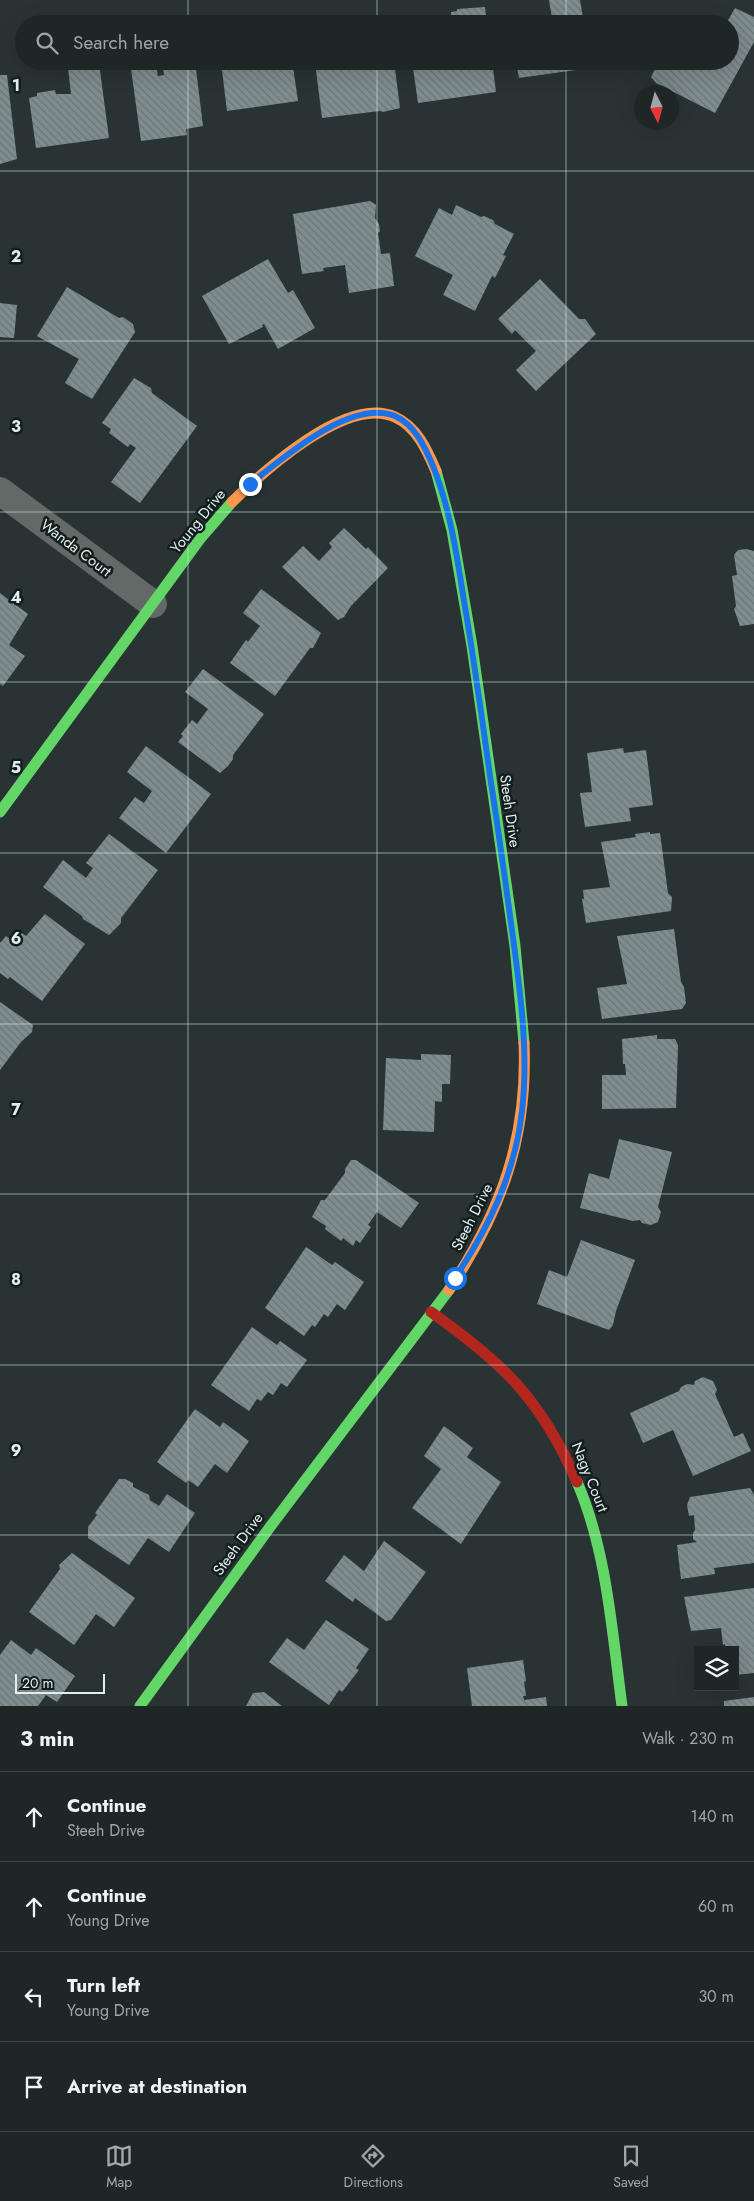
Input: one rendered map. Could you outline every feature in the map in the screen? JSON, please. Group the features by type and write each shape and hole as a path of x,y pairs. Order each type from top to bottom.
{"street":[{"name":"Young Drive","path":"0,812 225,507 284,457 342,421 363,413 378,412 395,416 410,426 422,442 433,466 452,532 476,670"},
{"name":"Wanda Court","path":"0,492 153,604"},
{"name":"Steeh Drive","path":"140,1706 242,1563 431,1312 472,1253 504,1191 516,1149 525,1073 518,975 476,670"},
{"name":"Nagy Court","path":"431,1312 487,1353 510,1375 551,1426 567,1456 591,1520 622,1706"}],"building":[{"path":"549,0 580,0 582,15 552,15"},
{"path":"485,7 486,15 451,15 451,12 457,11 457,9"},
{"path":"735,8 754,17 754,42 739,69 739,15 731,15"},
{"path":"68,70 100,70 109,138 36,148 29,98 37,96 37,93 55,90 56,94 71,94"},
{"path":"131,70 157,70 158,76 164,75 163,70 196,70 203,126 186,129 187,135 141,141"},
{"path":"222,70 293,70 298,101 227,111"},
{"path":"316,70 395,70 400,108 383,112 322,118"},
{"path":"413,70 493,70 496,92 418,103"},
{"path":"518,70 576,70 519,78"},
{"path":"654,70 739,70 715,113 679,95 679,85 660,85 651,77"},
{"path":"0,75 7,75 17,159 0,164"},
{"path":"370,201 376,205 375,218 379,224 380,231 378,233 381,254 390,253 394,286 349,293 345,265 323,268 324,271 302,274 293,214"},
{"path":"456,205 481,217 484,216 493,220 495,224 514,234 503,255 506,256 495,278 492,276 475,311 443,295 453,275 415,256 439,208 452,215"},
{"path":"268,259 288,293 293,290 315,328 278,349 264,324 262,325 263,327 229,344 202,296"},
{"path":"540,279 579,319 585,319 596,334 536,391 516,370 536,351 515,330 512,334 498,319"},
{"path":"67,287 119,318 123,317 133,324 135,332 92,399 65,383 79,359 37,336"},
{"path":"0,303 17,305 14,338 0,337"},
{"path":"134,378 151,388 152,393 197,426 140,503 111,482 136,448 130,444 128,447 109,433 111,429 102,423"},
{"path":"344,528 366,549 368,547 388,568 351,606 344,617 338,620 282,567 303,546 319,561 332,547 329,543"},
{"path":"738,550 754,551 754,624 740,626 734,609 736,606 732,576 737,575 734,555"},
{"path":"261,589 321,633 313,648 310,648 275,696 230,663 246,640 248,642 260,626 243,613"},
{"path":"0,593 28,614 9,645 25,656 3,686 0,684"},
{"path":"203,669 264,714 233,755 233,759 228,766 220,773 178,742 183,736 181,734 192,720 197,724 208,709 185,692"},
{"path":"146,746 211,794 166,853 119,818 135,797 144,803 152,791 127,772"},
{"path":"623,748 624,753 646,750 653,805 629,808 631,821 585,827 580,793 592,792 587,753"},
{"path":"650,832 650,834 660,833 668,893 672,897 671,911 586,923 582,899 584,899 583,890 610,887 601,842 636,837 635,834"},
{"path":"109,834 158,870 121,918 121,923 109,935 83,919 82,916 43,887 63,860 86,878 93,868 86,863"},
{"path":"45,914 85,944 42,1001 10,977 8,979 0,973 0,943 6,936 13,941 20,932 26,936"},
{"path":"674,929 681,982 684,987 686,1003 682,1009 602,1019 597,988 627,984 617,936"},
{"path":"0,1002 33,1025 32,1032 21,1042 0,1070"},
{"path":"657,1035 657,1039 675,1039 678,1045 676,1108 602,1109 602,1075 626,1075 625,1064 623,1064 622,1039"},
{"path":"421,1054 451,1055 450,1084 442,1084 442,1102 435,1101 434,1132 383,1130 386,1058 421,1060"},
{"path":"619,1139 672,1152 658,1207 661,1212 658,1222 651,1225 642,1223 640,1220 633,1221 580,1208 589,1173 609,1179"},
{"path":"351,1160 356,1160 419,1203 401,1228 377,1212 368,1225 371,1227 360,1243 356,1240 353,1246 343,1238 341,1241 325,1229 326,1226 312,1217 321,1200 325,1200 345,1173 345,1169"},
{"path":"581,1240 635,1260 616,1311 613,1325 609,1330 537,1304 549,1270 567,1277"},
{"path":"306,1247 332,1265 335,1262 364,1282 345,1310 337,1304 328,1317 324,1314 315,1327 312,1325 304,1336 265,1308"},
{"path":"252,1327 277,1345 280,1341 307,1360 287,1387 281,1383 273,1395 268,1392 261,1401 257,1399 249,1411 211,1385"},
{"path":"703,1377 713,1381 717,1390 715,1394 734,1437 743,1433 751,1451 693,1476 673,1430 643,1443 630,1413 679,1391 681,1387 687,1384 694,1385 695,1381"},
{"path":"195,1409 220,1427 223,1422 249,1441 227,1473 215,1464 198,1487 188,1480 186,1483 157,1462"},
{"path":"444,1426 473,1448 467,1457 501,1482 461,1544 412,1508 441,1469 424,1456"},
{"path":"119,1479 125,1479 133,1483 133,1487 149,1495 150,1500 159,1506 167,1494 195,1513 169,1552 148,1538 129,1565 88,1538 88,1527 97,1515 95,1513"},
{"path":"750,1488 754,1495 754,1563 714,1568 715,1574 681,1579 677,1545 697,1542 693,1539 695,1530 694,1515 689,1516 687,1505 690,1497"},
{"path":"384,1541 426,1572 391,1620 386,1621 355,1598 353,1602 325,1581 344,1555 364,1571"},
{"path":"72,1553 135,1598 114,1627 96,1614 74,1645 29,1612 60,1569 59,1565"},
{"path":"754,1588 754,1673 739,1675 739,1646 723,1645 721,1628 691,1631 684,1597"},
{"path":"326,1620 369,1649 356,1668 359,1670 342,1692 339,1690 329,1705 269,1662 287,1638 304,1650"},
{"path":"11,1640 31,1655 36,1648 75,1676 57,1702 46,1695 38,1706 0,1706 0,1655"},
{"path":"523,1660 526,1681 524,1682 526,1696 523,1696 524,1700 546,1697 547,1706 472,1706 467,1668"},
{"path":"264,1692 282,1706 246,1706 253,1693"},
{"path":"754,1697 754,1706 724,1706 724,1701"}],"traffic: fast":[{"path":"436,471 452,530 472,646 515,946 524,1043"},
{"path":"0,812 200,539 232,502"},
{"path":"140,1706 270,1527 449,1290"},
{"path":"577,1482 587,1508 602,1564 622,1706"}],"traffic: slow":[{"path":"232,502 285,455 308,439 331,426 354,417 376,413 395,417 403,421 425,447 436,471"},
{"path":"449,1290 483,1232 508,1173 516,1143 521,1111 524,1078 524,1043"}],"traffic: jam":[{"path":"431,1312 479,1348 517,1385 534,1405 549,1428 577,1482"}],"route":[{"path":"250,484 284,457 342,421 363,413 378,412 395,416 410,426 422,442 433,466 444,499 459,569 476,670 518,975 525,1073 522,1114 514,1158 504,1191 488,1225 455,1278"}]}
